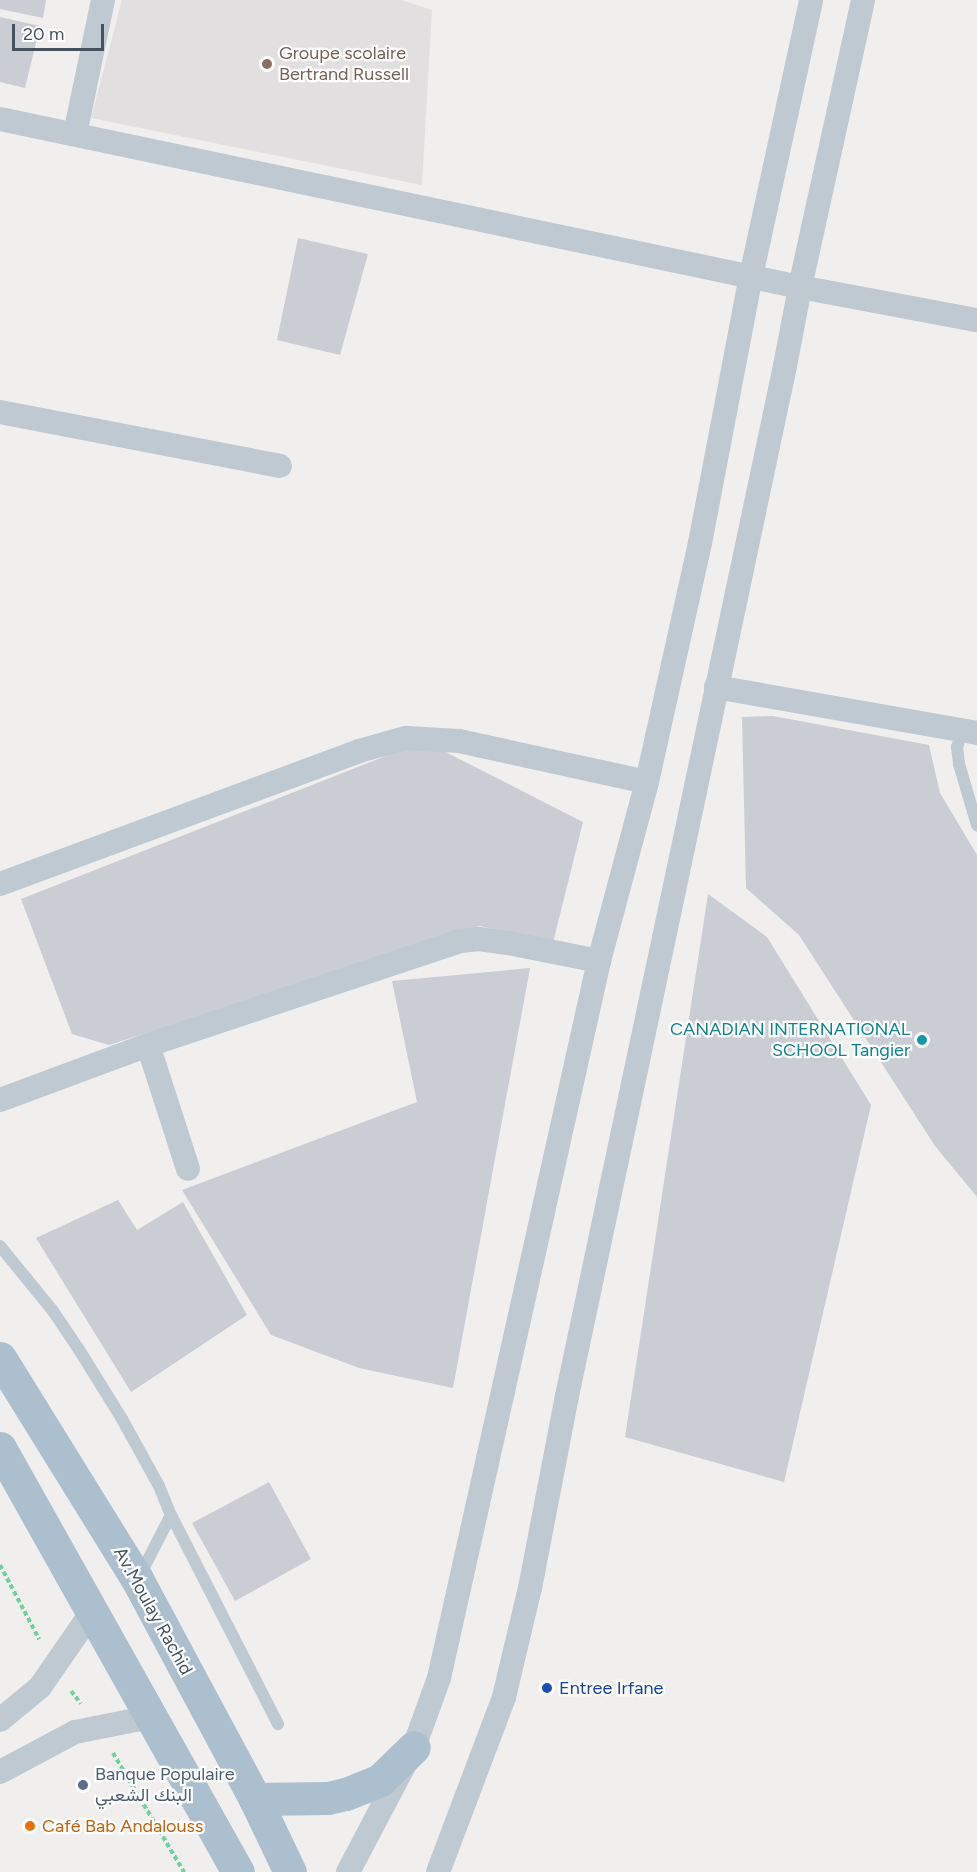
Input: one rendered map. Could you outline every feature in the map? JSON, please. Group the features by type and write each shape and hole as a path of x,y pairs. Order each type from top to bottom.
{"main road":[{"name":"Av.Moulay Rachid","path":"0,1358 138,1579 255,1799 290,1872"},
{"path":"0,1448 238,1872"},
{"path":"255,1799 328,1798 346,1794 380,1780 414,1747"}],"street":[{"path":"75,134 103,0"},
{"path":"348,1872 414,1747 439,1678 599,961 647,782 700,543 750,276 811,0"},
{"path":"438,1872 504,1696 528,1599 716,687 863,0"},
{"path":"0,119 800,287 977,320"},
{"path":"0,412 280,466"},
{"path":"716,687 970,732"},
{"path":"0,884 358,751 406,738 459,741 647,782"},
{"path":"0,1100 148,1045 460,941 479,939 508,943 599,961"},
{"path":"148,1045 188,1169"},
{"path":"0,1720 40,1687 92,1612"},
{"path":"0,1772 75,1732 151,1717"}],"lane":[{"path":"970,732 957,747 959,764 977,825"},
{"path":"0,1246 52,1311 122,1419 159,1486 171,1515 278,1724"},
{"path":"138,1579 171,1515"}],"shaded area":[{"name":"Groupe scolaire Bertrand Russell","path":"122,0 401,0 432,10 422,185 91,118"}],"building":[{"path":"0,0 46,0 43,18 0,9"},
{"path":"0,17 40,26 25,88 0,82"},
{"path":"298,238 368,254 340,355 277,340"},
{"name":"CANADIAN INTERNATIONAL SCHOOL Tangier","path":"773,716 929,745 940,793 977,855 977,1197 935,1146 799,935 746,888 742,717"},
{"path":"424,741 583,822 553,943 480,926 109,1045 72,1034 21,899"},
{"path":"708,894 767,937 871,1105 784,1482 625,1437"},
{"path":"530,968 453,1388 359,1368 271,1335 182,1190 417,1102 392,981"},
{"path":"118,1200 137,1230 183,1202 247,1315 131,1392 36,1238"},
{"path":"269,1482 311,1559 235,1601 192,1523"}],"place":[{"name":"Groupe scolaire Bertrand Russell","path":"267,64"},
{"name":"CANADIAN INTERNATIONAL SCHOOL Tangier","path":"922,1040"},
{"name":"Entree Irfane","path":"547,1688"},
{"name":"Banque Populaire البنك الشعبي","path":"83,1785"},
{"name":"Café Bab Andalouss","path":"30,1826"}]}
